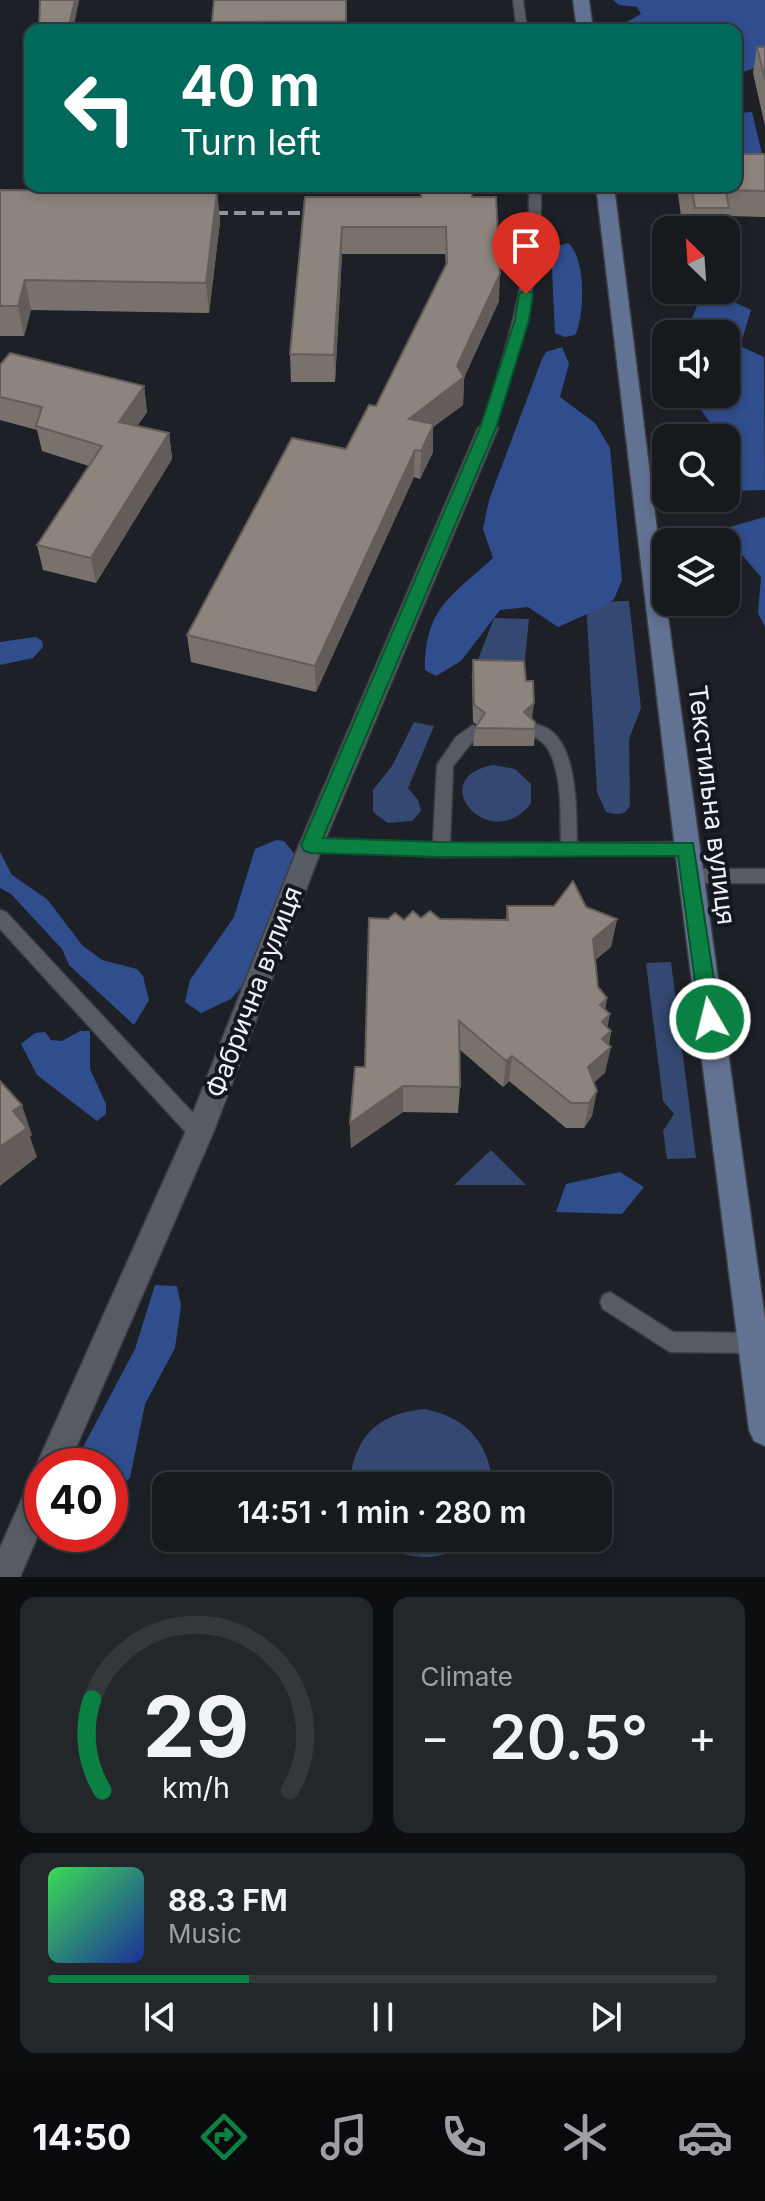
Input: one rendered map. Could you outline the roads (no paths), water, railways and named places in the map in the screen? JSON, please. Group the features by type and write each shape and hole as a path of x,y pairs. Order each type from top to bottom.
{"street":[{"path":"581,0 584,24"},
{"name":"Текстильна вулиця","path":"606,192 690,876 765,1430"},
{"name":"Фабрична вулиця","path":"60,1448 199,1133 311,845 488,428"},
{"path":"4,1577 24,1531"}],"lane":[{"path":"518,0 521,24"},
{"path":"488,428 522,320 537,215 535,192"},
{"path":"533,729 552,739 559,754 569,850"},
{"path":"441,850 445,765 473,731"},
{"path":"311,845 441,850 687,849"},
{"path":"690,876 765,876"},
{"path":"0,917 199,1133"},
{"path":"610,1302 670,1342 753,1343"}],"railway":[{"path":"198,213 326,213"}]}
